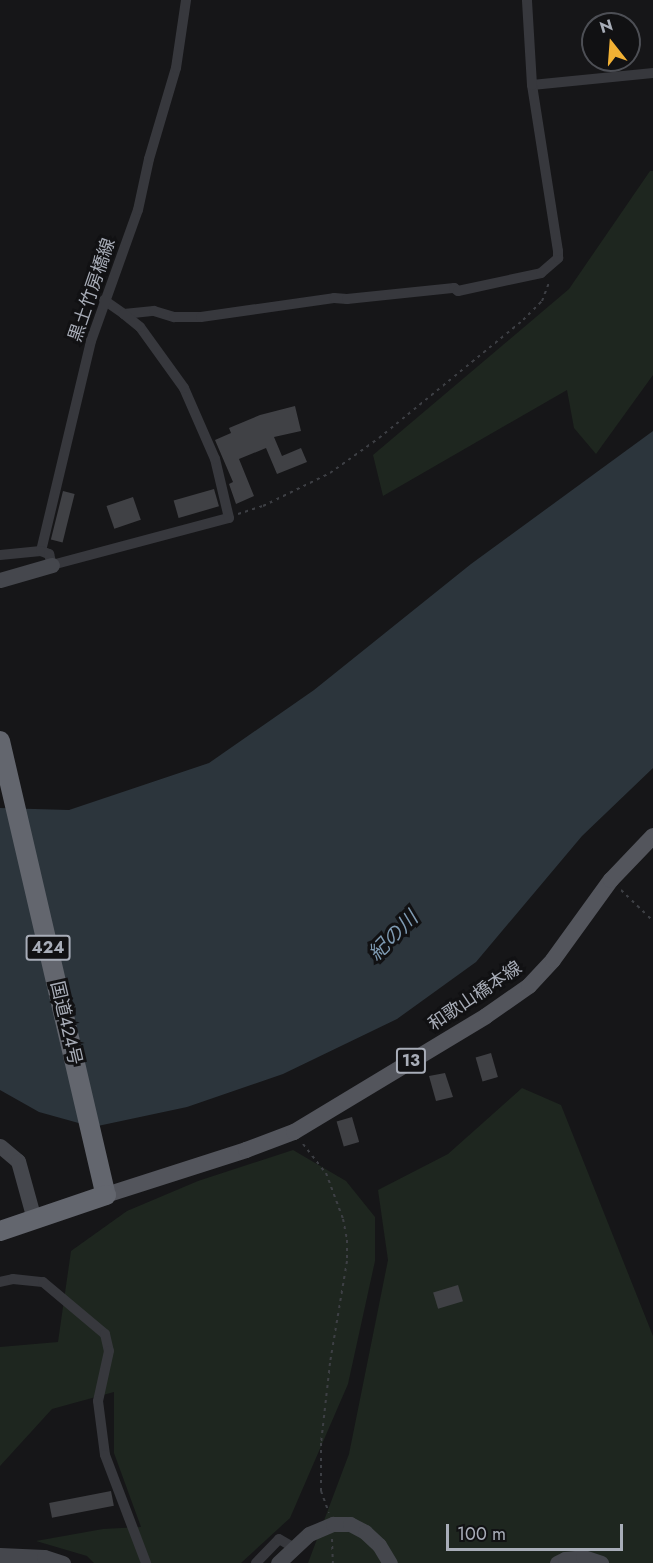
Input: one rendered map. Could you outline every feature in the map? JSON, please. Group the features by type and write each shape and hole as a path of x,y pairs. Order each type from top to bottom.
{"highway":[{"name":"国道424号","path":"0,741 106,1195"},
{"path":"0,1231 106,1195"}],"main road":[{"name":"和歌山橋本線","path":"106,1195 246,1150 294,1132 486,1016 529,986 553,960 611,880 653,836"}],"street":[{"name":"黒土竹房橋線","path":"41,551 91,341 138,210 149,159 176,68 186,0"},
{"path":"124,314 154,311 174,317 201,317 334,298 347,299 454,288 458,291 540,273 558,258 532,86 527,0"},
{"path":"532,86 653,73"},
{"path":"0,580 229,518 214,459 184,388 140,327 104,300"},
{"path":"0,555 41,551 49,554 52,565"},
{"path":"0,1146 18,1161 34,1219"},
{"path":"0,1282 13,1279 43,1282 105,1334 108,1350 98,1401 105,1455 146,1563"},
{"path":"279,1563 309,1534 333,1524 350,1524 365,1532 380,1545 390,1563"},
{"path":"256,1563 279,1539 293,1547"},
{"path":"0,1555 44,1557 63,1563"},
{"path":"557,1563 565,1559 583,1557 602,1563"}],"path":[{"path":"229,518 263,506 330,473 450,382 542,301 558,258"},
{"path":"611,880 653,921"},
{"path":"294,1132 326,1173 343,1218 347,1240 347,1261 330,1363 321,1443 321,1491 333,1524 330,1551 333,1563"}],"shaded area":[{"path":"650,171 653,171 653,375 596,454 574,428 567,390 383,496 373,455 569,289"},
{"path":"522,1088 561,1105 653,1336 653,1563 308,1563 349,1454 388,1260 378,1190 448,1154"},
{"path":"293,1150 346,1181 375,1217 375,1261 348,1384 290,1518 241,1563 94,1563 87,1556 36,1541 103,1529 141,1527 114,1453 114,1392 52,1409 0,1466 0,1347 58,1342 71,1251 127,1211 198,1181"}],"water":[{"name":"紀の川","path":"653,431 653,768 582,836 476,962 397,1019 283,1074 187,1107 93,1127 39,1112 0,1090 0,808 69,810 209,763 314,690 471,564"}],"building":[{"path":"295,406 301,431 274,437 282,456 301,448 307,462 277,474 266,448 239,459 254,496 236,504 229,484 233,482 215,440 231,433 229,428 260,415"},
{"path":"214,489 219,506 179,518 174,501"},
{"path":"63,491 75,494 63,542 51,540"},
{"path":"133,497 141,520 114,529 107,506"},
{"path":"491,1053 498,1077 483,1081 476,1057"},
{"path":"445,1073 453,1097 436,1101 429,1076"},
{"path":"352,1117 359,1142 344,1146 337,1121"},
{"path":"458,1285 463,1301 438,1309 433,1293"},
{"path":"111,1491 114,1506 52,1518 49,1503"}]}
